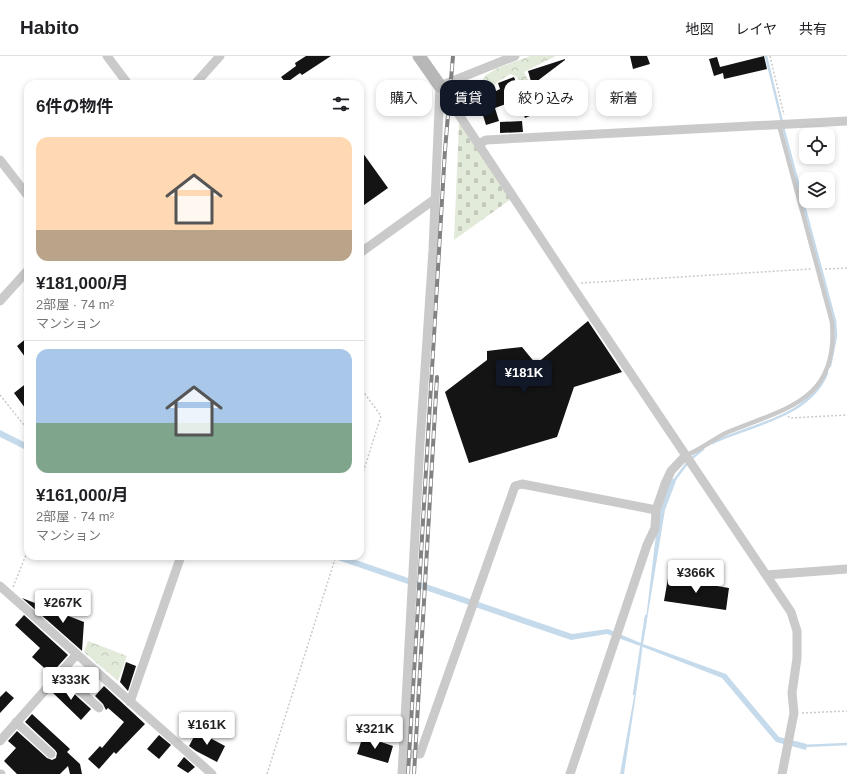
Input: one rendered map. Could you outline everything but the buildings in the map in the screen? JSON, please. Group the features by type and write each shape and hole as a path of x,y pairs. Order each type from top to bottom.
{"street":[{"path":"107,56 125,80"},
{"path":"199,80 220,56"},
{"path":"402,774 419,451 435,199 440,86 419,56"},
{"path":"455,80 515,56"},
{"path":"460,116 572,286 792,612 797,632 797,658 792,693 794,713 782,774"},
{"path":"479,144 486,140 847,121"},
{"path":"0,160 24,191"},
{"path":"364,250 435,199"},
{"path":"0,301 24,274"},
{"path":"570,774 647,545 655,528 656,510 671,472 686,455"},
{"path":"404,754 420,754 516,486 522,484 656,510"},
{"path":"130,702 180,560"},
{"path":"766,574 847,569"},
{"path":"0,586 212,774"},
{"path":"0,740 77,654"},
{"path":"60,673 99,708"},
{"path":"16,722 51,754"}],"lane":[{"path":"686,455 691,454 705,444 728,432 792,407 813,390 823,377 830,359 834,338 832,322 819,269 779,125"}],"path":[{"path":"572,286 575,283 847,268"},
{"path":"364,393 381,416 364,469"},
{"path":"0,395 24,425"},
{"path":"783,418 793,412"},
{"path":"788,415 790,418 847,415"},
{"path":"11,595 24,560"},
{"path":"266,774 335,560"},
{"path":"794,713 847,711"}],"green space":[{"path":"530,56 556,56 524,72 528,80 519,80 517,77 510,74 496,83 496,80 483,80 486,75 498,68"},
{"path":"459,123 511,199 454,240"},
{"path":"88,641 127,656 118,681 84,652"}],"water":[{"path":"0,430 24,442 24,449 0,437"},
{"path":"671,478 676,481 665,510 643,644 659,509"},
{"path":"338,560 356,560 572,634 608,629 643,644 726,674 779,737 807,744 806,750 776,742 722,678 607,634 571,640"},
{"path":"643,647 624,774 620,774"}],"waterway":[{"path":"766,56 782,122"},
{"path":"783,127 835,321 836,336 830,366"},
{"path":"712,443 761,425 793,410 807,400 819,388 827,373"},
{"path":"691,459 703,449"},
{"path":"673,482 688,462"},
{"path":"634,694 646,616"},
{"path":"803,746 847,744"}],"railway":[{"path":"408,774 445,150 453,56"},
{"path":"414,774 437,377"}]}
